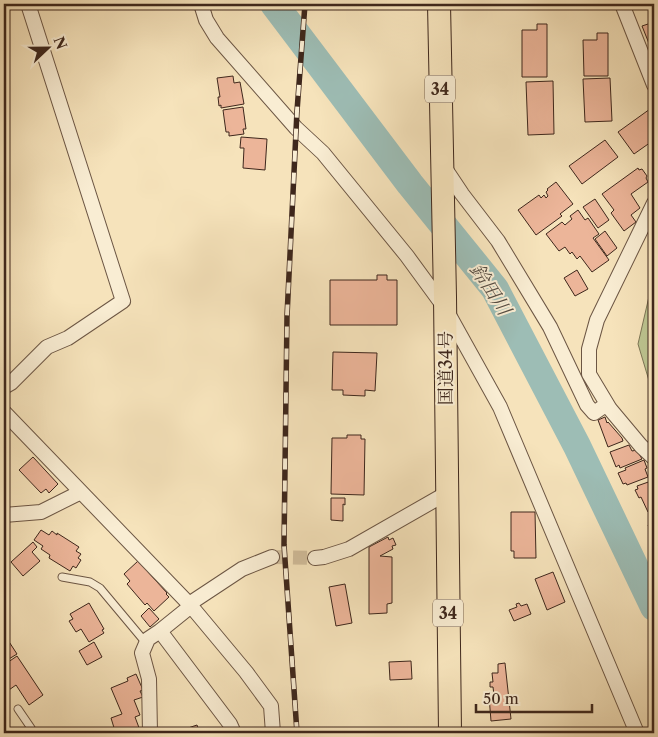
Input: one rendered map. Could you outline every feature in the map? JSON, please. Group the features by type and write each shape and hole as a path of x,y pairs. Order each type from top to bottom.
{"highway":[{"name":"国道34号","path":"439,4 445,302 450,733"}],"street":[{"path":"4,387 11,383 47,347 68,338 123,300 28,4"},
{"path":"201,4 206,20 216,38 296,128 323,152 445,302 500,407 637,733"},
{"path":"622,4 654,85"},
{"path":"442,169 498,241 550,327 587,405 594,413 607,404"},
{"path":"654,203 597,320 589,349 589,374 607,404 641,446 654,458"},
{"path":"4,412 190,605 246,672 271,706 273,733"},
{"path":"4,515 41,512 81,492"},
{"path":"315,558 349,549 446,493"},
{"path":"150,733 149,679 142,653 148,639 190,605 242,569 272,557"},
{"path":"160,630 230,724 234,733"}],"lane":[{"path":"62,577 90,582 100,588 146,643"},
{"path":"18,709 33,733"}],"green space":[{"path":"654,275 654,396 638,344"}],"building":[{"path":"481,4 493,4 493,8 481,8"},
{"path":"525,4 551,4 551,8 525,9"},
{"path":"654,22 654,56 642,26"},
{"path":"537,24 547,24 547,77 522,77 522,30 537,30"},
{"path":"597,33 608,33 608,76 584,76 583,40 597,40"},
{"path":"233,76 234,83 240,82 244,104 221,108 221,105 219,106 218,97 220,97 217,78"},
{"path":"610,78 612,121 585,122 583,79"},
{"path":"553,81 554,134 528,135 526,82"},
{"path":"243,107 246,129 243,129 244,134 229,136 229,132 226,132 223,110"},
{"path":"650,109 654,114 654,122 651,125 654,130 654,137 651,142 634,154 618,132"},
{"path":"241,137 267,139 265,170 243,168 244,148 240,148"},
{"path":"605,140 618,157 582,184 569,166"},
{"path":"638,168 639,170 642,169 647,176 648,182 631,194 640,208 631,215 636,222 624,231 611,213 614,210 602,194"},
{"path":"556,182 573,204 560,214 562,216 536,235 518,210 539,195 541,198 544,195 546,198 548,196 547,189"},
{"path":"595,199 609,220 598,228 583,207"},
{"path":"578,210 585,220 588,218 599,234 593,238 609,260 592,272 580,256 577,259 565,247 559,251 546,234 562,222 565,225 572,219 570,216"},
{"path":"605,231 617,248 607,256 595,239"},
{"path":"577,270 588,289 575,296 564,278"},
{"path":"377,275 387,275 387,280 397,280 397,325 330,325 330,280 377,280"},
{"path":"333,352 377,353 375,391 365,390 365,396 343,395 343,390 332,390"},
{"path":"605,417 607,423 623,441 608,447 598,420"},
{"path":"347,435 361,435 361,439 365,439 364,495 331,494 332,438 347,438"},
{"path":"629,445 632,451 637,450 642,459 620,468 619,465 616,467 610,452"},
{"path":"33,457 58,484 49,493 46,489 41,493 19,470"},
{"path":"644,460 648,477 627,485 626,483 623,484 618,473"},
{"path":"654,480 654,509 648,512 641,497 639,498 635,490 638,489 637,486"},
{"path":"331,498 345,498 343,521 331,520"},
{"path":"511,512 535,512 536,558 514,558 514,551 511,551"},
{"path":"654,523 654,538 648,525"},
{"path":"41,530 49,535 52,531 57,535 57,533 79,547 76,551 81,554 78,558 81,560 76,568 73,566 70,571 49,558 50,555 41,549 43,546 34,540"},
{"path":"388,537 389,540 393,538 396,545 392,546 393,549 380,556 392,557 392,603 387,604 387,613 369,614 369,547"},
{"path":"33,542 37,547 32,552 40,561 23,576 11,562"},
{"path":"138,561 169,597 154,611 147,603 145,605 127,584 130,581 124,574"},
{"path":"553,572 565,602 547,610 535,579"},
{"path":"345,584 352,623 336,626 329,587"},
{"path":"89,603 104,629 102,630 104,633 89,642 81,629 76,632 69,621 73,619 70,614"},
{"path":"519,603 521,606 527,604 531,614 514,621 509,610 517,607 516,604"},
{"path":"149,608 159,619 150,627 141,616"},
{"path":"4,634 17,654 4,662"},
{"path":"94,642 102,657 87,665 79,651"},
{"path":"17,656 43,695 29,705 16,685 6,692 4,689 4,665"},
{"path":"411,661 412,679 390,680 389,662"},
{"path":"505,663 511,719 491,721 489,696 494,695 493,687 490,687 490,682 493,682 492,673 498,673 498,664"},
{"path":"136,674 143,690 140,691 143,697 134,700 140,715 135,717 141,733 119,733 118,730 115,731 111,718 122,714 111,688 128,681 127,678"},
{"path":"197,725 200,733 176,733 176,732"}],"waterway":[{"name":"鈴田川","path":"274,4 410,184 495,289 577,446 654,607"}],"tunnel":[{"path":"272,557 315,558"}],"railway":[{"path":"297,733 284,545 287,316 297,111 305,4"}]}
